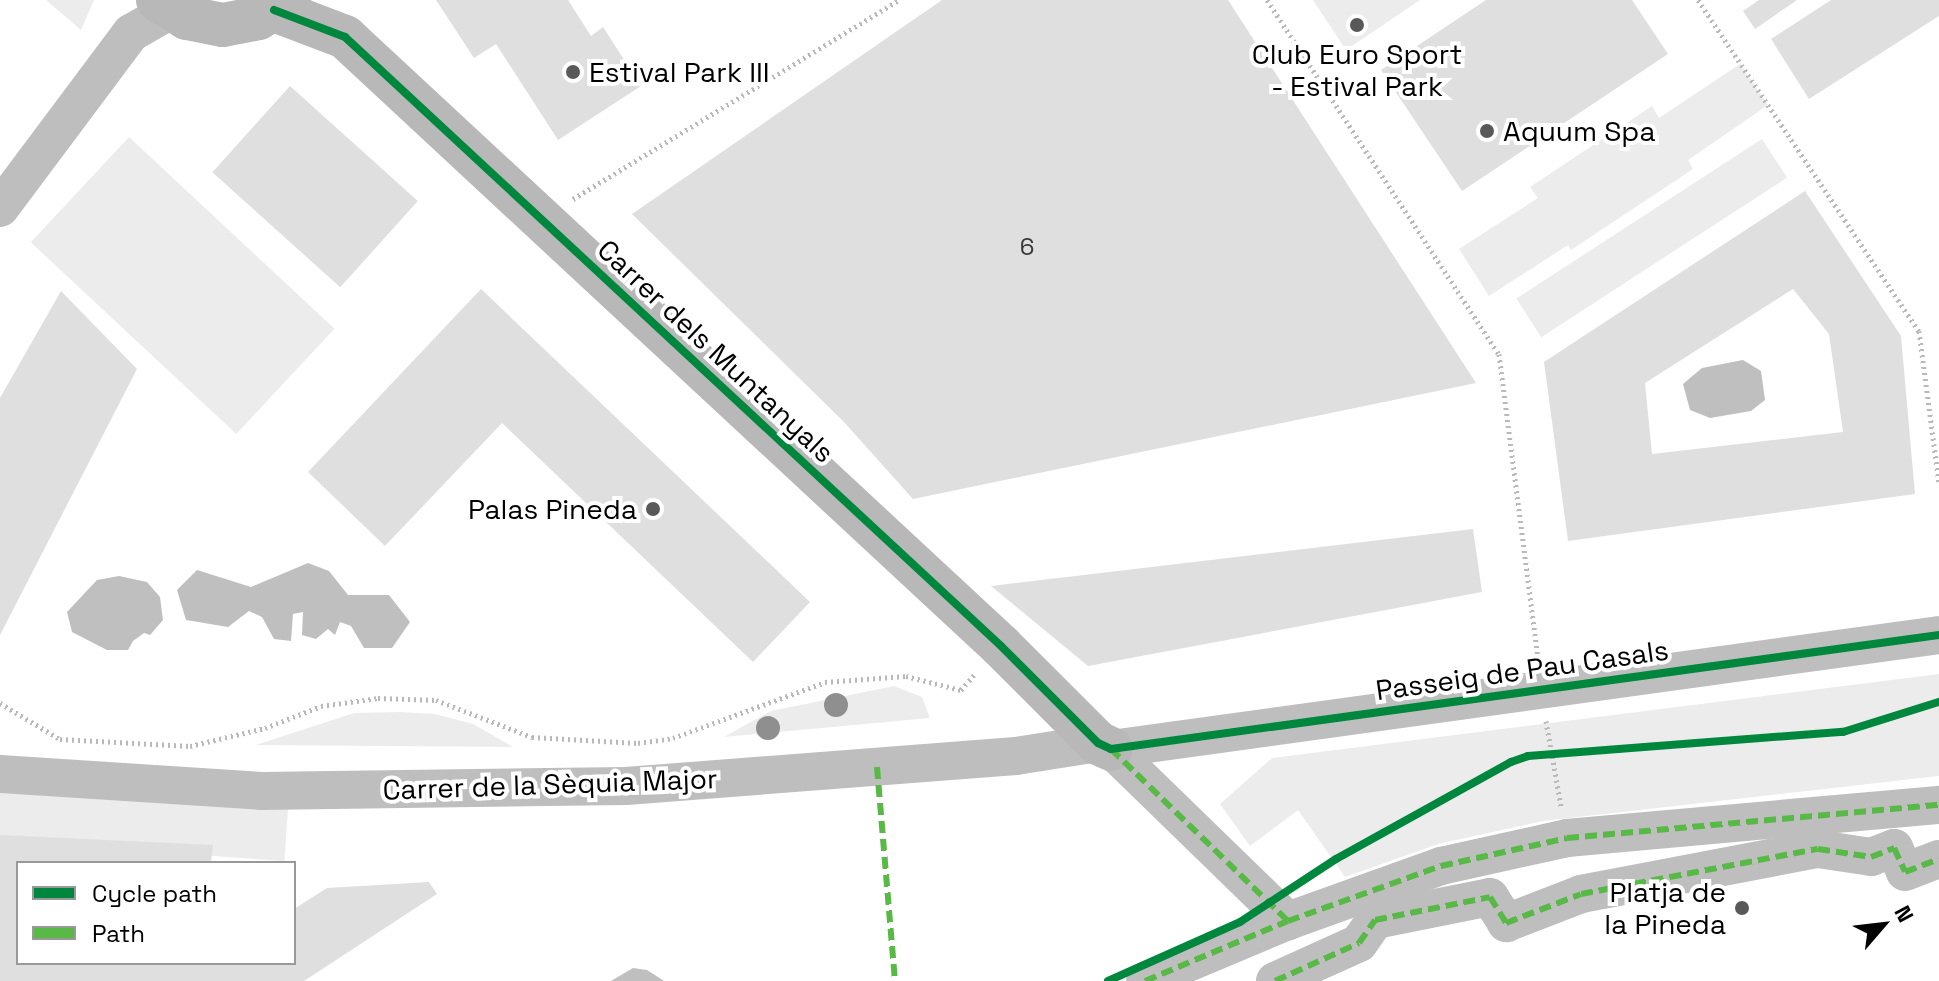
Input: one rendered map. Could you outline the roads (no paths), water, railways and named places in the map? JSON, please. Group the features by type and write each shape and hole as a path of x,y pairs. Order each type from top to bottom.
{"street":[{"path":"0,208 149,11 223,25 282,5"},
{"name":"Carrer dels Muntanyals","path":"282,5 339,18 541,219 1001,646 1288,921"},
{"name":"Passeig de Pau Casals","path":"1105,746 1544,695 1939,635"},
{"name":"Carrer de la Sèquia Major","path":"0,774 261,791 626,786 1016,756 1105,746"},
{"path":"1145,981 1288,921 1441,866 1567,838 1939,805"},
{"path":"1275,981 1359,943 1375,920 1490,897 1506,923 1581,894 1818,849 1871,857 1894,848 1905,872 1939,859"}],"place":[{"name":"Club Euro Sport - Estival Park","path":"1357,25"},
{"name":"Estival Park III","path":"573,72"},
{"name":"Aquum Spa","path":"1487,131"},
{"name":"Palas Pineda","path":"653,509"},
{"name":"Platja de la Pineda","path":"1742,908"}]}
